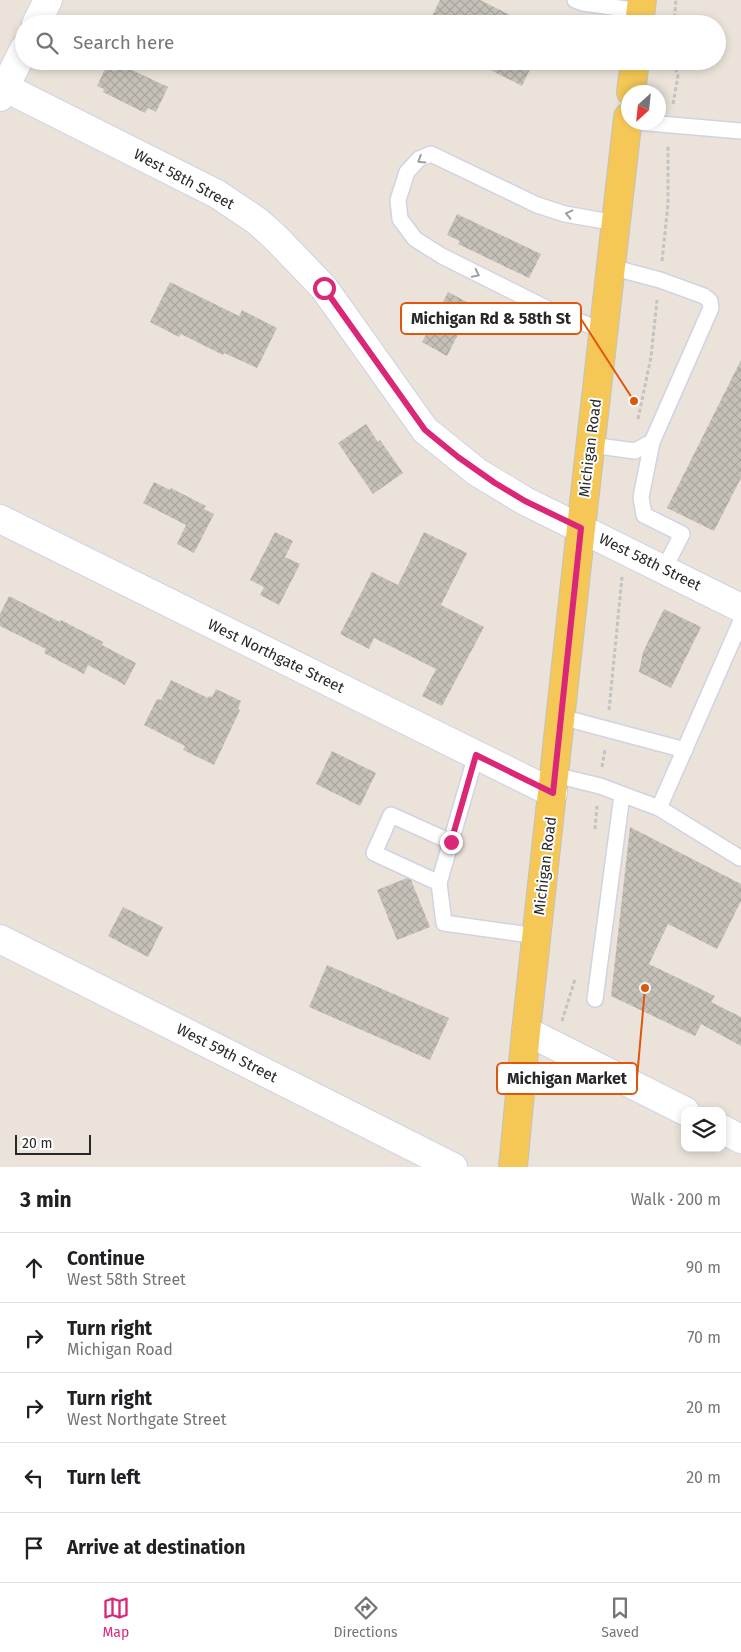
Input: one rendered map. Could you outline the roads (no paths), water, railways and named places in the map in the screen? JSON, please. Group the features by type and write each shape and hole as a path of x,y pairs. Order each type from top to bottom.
{"main road":[{"path":"632,85 634,70"},
{"name":"Michigan Road","path":"513,1167 536,936 590,445 627,130"}],"street":[{"path":"40,15 48,0"},
{"path":"2,90 15,66"},
{"name":"West 58th Street","path":"2,90 217,194 257,221 324,288 425,430 458,457 525,501 741,608"},
{"name":"West Northgate Street","path":"0,519 476,755 554,784"},
{"name":"West 59th Street","path":"0,939 417,1158 453,1167"},
{"path":"526,1031 681,1109"},
{"path":"726,1131 741,1139"}],"lane":[{"path":"575,0 583,4 641,12"},
{"path":"666,125 741,130"},
{"path":"604,330 552,311 442,256 415,239 400,219 398,200 407,172 418,159 431,154 537,205 565,214 616,223"},
{"path":"611,267 660,280 704,296 710,301 711,308 652,442 641,497 644,515 682,534 664,569"},
{"path":"590,445 635,451 652,442"},
{"path":"659,808 741,621"},
{"path":"561,717 684,750"},
{"path":"476,755 439,883 444,923 536,936"},
{"path":"554,784 600,786 659,808 740,858"},
{"path":"595,1000 622,795"},
{"path":"439,883 374,853 390,815 451,842"}],"place":[{"name":"Michigan Rd & 58th St","path":"634,401"},
{"name":"Michigan Market","path":"645,988"}]}
